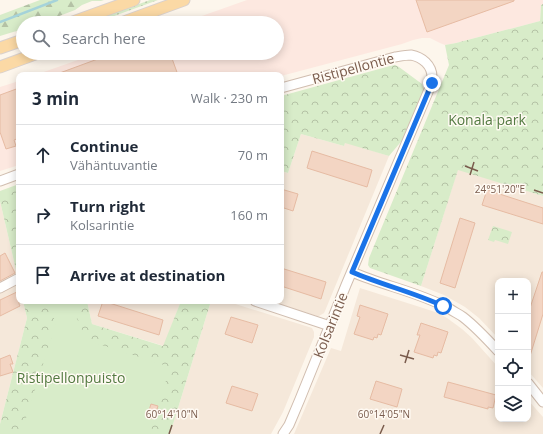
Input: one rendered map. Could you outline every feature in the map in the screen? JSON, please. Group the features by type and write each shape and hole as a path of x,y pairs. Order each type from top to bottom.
{"main road":[{"path":"89,16 134,0"},
{"path":"140,16 184,0"},
{"path":"0,48 16,42"},
{"path":"0,67 19,60"}],"street":[{"name":"Ristipellontie","path":"284,87 395,57 413,55 425,61"},
{"name":"Kolsarintie","path":"283,434 289,425 432,83 432,72 425,61"},
{"path":"0,181 16,175"},
{"path":"352,272 419,296 462,316 477,328 497,350"},
{"path":"0,288 16,280"},
{"path":"264,304 330,326"},
{"path":"530,386 543,402"}],"shaded area":[{"path":"247,0 543,0 543,4 541,5 540,21 445,45 430,38 422,38 284,75 284,72 44,72 78,60 284,60 284,16 202,16"},
{"path":"16,82 16,166 0,171 0,87"},
{"path":"301,134 344,146 345,142 389,156 325,311 319,316 279,304 284,304 284,172 288,173"},
{"path":"458,169 543,196 543,388 531,374 531,278 495,278 495,335 479,318 465,307 444,295 421,286"},
{"path":"0,201 16,270 16,304 24,304 27,318 0,424"},
{"path":"360,288 438,313 462,329 495,364 495,422 531,422 531,403 543,417 543,434 294,434 331,348 341,351"},
{"path":"88,304 180,304 164,346 92,324"},
{"path":"210,304 236,304 312,328 314,337 283,412 271,434 170,434"}],"green space":[{"path":"40,0 104,0 92,1 59,16 16,16 16,31 0,36 0,15"},
{"path":"150,0 158,0 114,16 106,16"},
{"name":"Konala park","path":"543,4 543,196 458,170 421,286 370,268 368,265 369,258 449,65 445,45 540,21 541,5"},
{"path":"395,65 399,67 422,84 424,90 405,137 389,156 345,143 344,146 301,134 288,173 284,172 284,95"},
{"path":"16,185 16,270 0,201 0,191"},
{"path":"493,226 512,232 508,244 495,240 494,242 488,240"},
{"name":"Ristipellonpuisto","path":"24,304 88,304 92,324 163,346 180,304 210,304 170,434 0,434 0,424 27,318"},
{"path":"47,304 72,304 86,340 170,367 150,434 18,434 26,418 56,323"}],"building":[{"path":"416,0 514,0 514,1 427,32"},
{"path":"95,60 173,60 177,72 62,72"},
{"path":"16,89 16,139 14,140 16,146 6,149 0,132 0,95"},
{"path":"312,151 372,170 367,187 307,168"},
{"path":"284,190 298,194 293,211 284,208"},
{"path":"487,190 543,208 543,224 482,205"},
{"path":"460,218 475,223 455,288 440,283"},
{"path":"5,253 15,273 0,281 0,256"},
{"path":"284,269 326,282 321,299 284,287"},
{"path":"543,272 543,314 531,353 531,314 531,305"},
{"path":"16,292 16,304 19,304 20,306 0,316 0,300"},
{"path":"102,304 112,304 163,320 159,335 98,316"},
{"path":"360,305 388,314 381,335 378,334 377,338 374,337 373,340 354,334 360,317 357,316"},
{"path":"231,317 258,325 252,343 225,334"},
{"path":"421,323 448,332 441,353 438,352 437,356 434,355 433,358 414,352 420,335 417,335"},
{"path":"10,355 13,364 10,364 13,372 0,376 0,359"},
{"path":"376,381 402,389 397,407 370,399"},
{"path":"448,382 495,395 495,399 493,408 488,407 488,409 444,397"},
{"path":"232,386 258,394 252,411 226,403"},
{"path":"151,404 158,406 154,419 147,417"}],"waterway":[{"path":"0,22 57,0"}],"route":[{"path":"432,83 352,272 443,306"}]}
